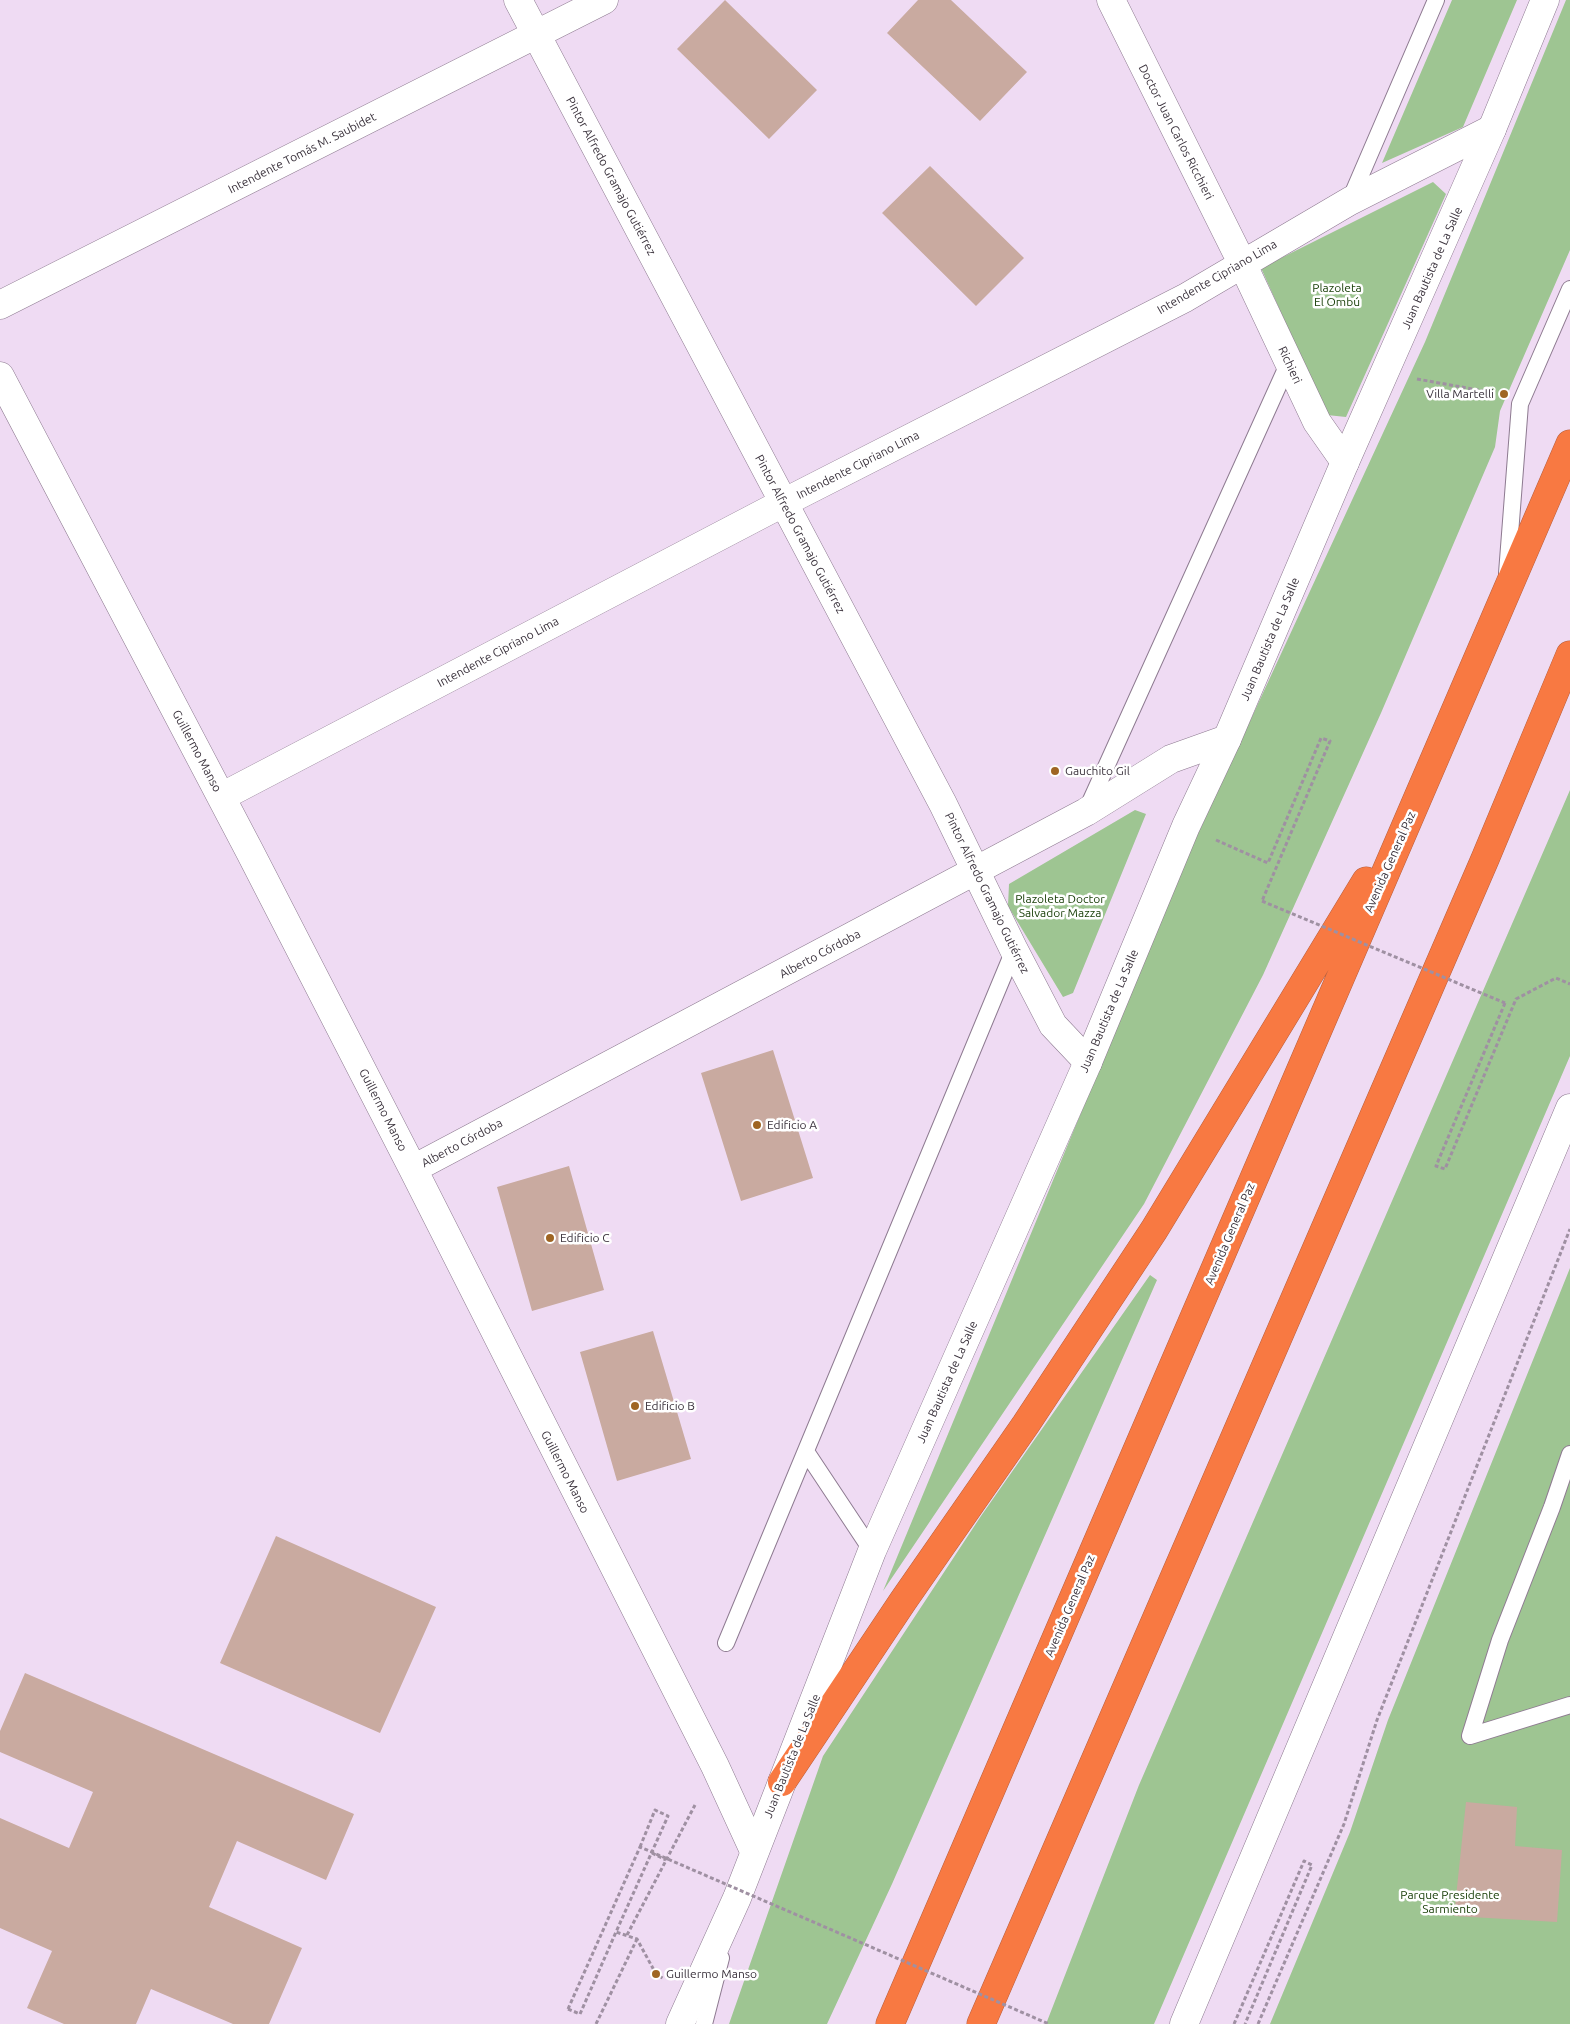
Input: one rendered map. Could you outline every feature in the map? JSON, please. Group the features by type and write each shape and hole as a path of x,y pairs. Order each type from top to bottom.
{"highway":[{"name":"Avenida General Paz","path":"890,2020 1570,444"},
{"path":"983,2021 1477,878 1570,655"},
{"path":"782,1782 903,1601 1026,1424 1154,1230 1423,788"}],"street":[{"name":"Pintor Alfredo Gramajo Gutiérrez","path":"518,0 943,804 1053,1025 1088,1062"},
{"name":"Intendente Tomás M. Saubidet","path":"0,305 604,0"},
{"name":"Doctor Juan Carlos Ricchieri","path":"1110,0 1242,263"},
{"name":"Juan Bautista de La Salle","path":"680,2024 737,1898 872,1552 1088,1062 1186,826 1227,739 1345,462 1492,129 1545,0"},
{"name":"Intendente Cipriano Lima","path":"221,797 783,503 1185,298 1350,201 1492,129"},
{"name":"Richieri","path":"1242,263 1317,422 1345,462"},
{"name":"Guillermo Manso","path":"0,376 221,797 413,1170 715,1766 754,1851"},
{"name":"Alberto Córdoba","path":"413,1170 1086,812 1171,759 1227,739"},
{"path":"1184,2024 1570,1108"}],"lane":[{"path":"1350,201 1436,0"},
{"path":"1505,596 1520,404 1570,289"},
{"path":"1086,812 1289,362"},
{"path":"726,1643 1014,950"},
{"path":"806,1453 872,1552"},
{"path":"1570,1454 1552,1507 1500,1640 1470,1736 1570,1705"},
{"path":"704,2024 737,1898"}],"path":[{"path":"1384,373 1504,394"},
{"path":"1186,826 1268,863 1320,738 1330,741 1262,901 1505,1003 1436,1166 1445,1169 1516,999 1556,978 1570,984"},
{"path":"1258,2024 1344,1824 1377,1720 1570,1230"},
{"path":"627,1935 715,1766"},
{"path":"655,1810 668,1816 580,2014 568,2009 640,1847 655,1810"},
{"path":"640,1847 1049,2024"},
{"path":"652,1853 666,1860"},
{"path":"1234,2024 1304,1861 1312,1864 1245,2024"},
{"path":"616,1932 637,1939 656,1974 693,1995"},
{"path":"596,2024 637,1939"}],"green space":[{"path":"1452,0 1517,0 1463,127 1382,163"},
{"path":"1566,0 1570,0 1570,250 1500,411 1495,447 1381,713 1263,975 1144,1204 883,1591 1184,864 1425,342"},
{"name":"Plazoleta El Ombú","path":"1433,182 1446,194 1346,417 1327,415 1261,268"},
{"path":"1570,790 1570,1056 1154,2024 1046,2024 1139,1785"},
{"name":"Plazoleta Doctor Salvador Mazza","path":"1135,810 1146,814 1073,993 1063,997 1008,906 1009,884"},
{"name":"Parque Presidente Sarmiento","path":"1570,1268 1570,2024 1270,2024 1350,1832 1388,1720"},
{"path":"1150,1275 1157,1280 892,1884 827,2024 729,2024 823,1756 981,1516"}],"building":[{"path":"725,0 817,90 769,139 677,49"},
{"path":"918,0 951,0 1027,72 980,121 887,33"},
{"path":"930,166 1024,258 976,306 882,213"},
{"name":"Edificio A","path":"773,1050 813,1178 741,1201 701,1073"},
{"name":"Edificio C","path":"569,1166 604,1290 532,1311 497,1187"},
{"name":"Edificio B","path":"653,1331 691,1459 617,1481 580,1352"},
{"path":"276,1536 436,1607 380,1733 220,1663"},
{"path":"25,1673 354,1814 326,1880 237,1841 209,1907 302,1948 269,2024 233,2024 151,1989 136,2024 64,2024 27,2008 52,1951 0,1928 0,1818 69,1848 93,1792 0,1752 0,1731"},
{"path":"1466,1802 1517,1807 1515,1846 1562,1850 1557,1922 1454,1916"}],"place":[{"name":"Villa Martelli","path":"1504,394"},
{"name":"Gauchito Gil","path":"1055,771"},
{"name":"Edificio A","path":"757,1125"},
{"name":"Edificio C","path":"550,1238"},
{"name":"Edificio B","path":"635,1406"},
{"name":"Guillermo Manso","path":"656,1974"}]}
